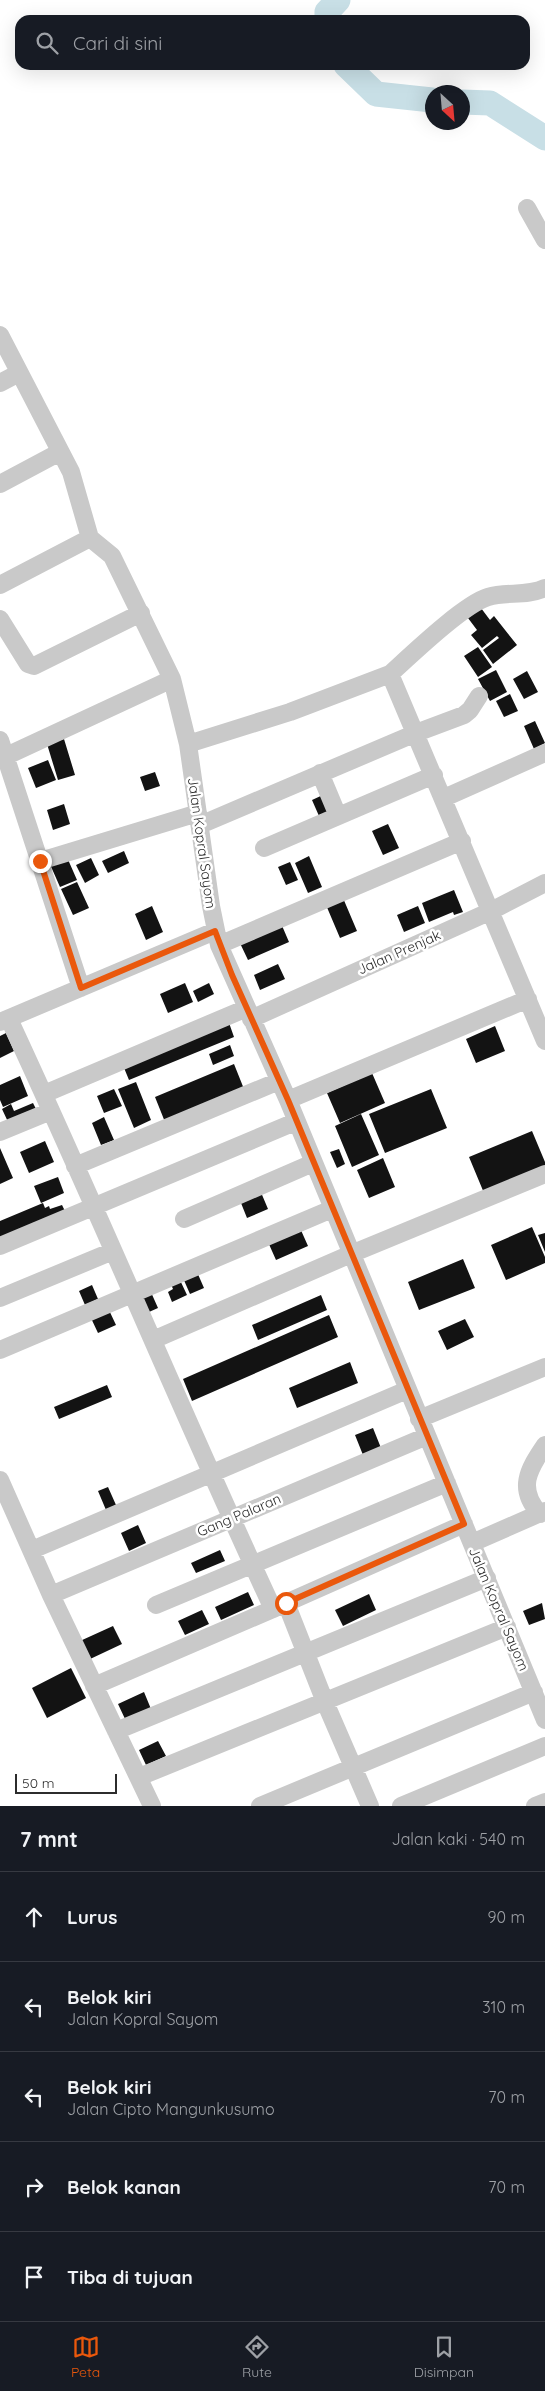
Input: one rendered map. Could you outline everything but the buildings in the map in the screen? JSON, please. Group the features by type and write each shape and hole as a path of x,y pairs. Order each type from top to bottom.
{"street":[{"path":"527,208 545,240"},
{"path":"0,335 71,472 90,538 0,585"},
{"path":"0,383 19,373"},
{"path":"0,484 60,452"},
{"name":"Jalan Kopral Sayom","path":"90,538 112,556 172,680 188,744 217,938 288,1100 545,1720"},
{"path":"188,744 290,712 390,674 455,618 486,597 530,594 545,588"},
{"path":"0,619 28,664 34,666 141,614"},
{"path":"390,674 434,774 528,1000 541,1019 545,1041"},
{"path":"3,758 172,680"},
{"path":"40,861 199,819 464,715 470,710 479,696"},
{"path":"0,740 3,758 40,861 81,988"},
{"path":"444,798 545,753"},
{"path":"320,773 338,816"},
{"path":"264,848 434,774"},
{"path":"370,1806 305,1653 279,1606 252,1565 210,1474 52,1111 5,1020 81,988 217,938 462,841"},
{"name":"Jalan Prenjak","path":"44,1094 249,1014 491,912 545,884"},
{"path":"288,1100 528,1000"},
{"path":"75,1166 279,1081"},
{"path":"0,1132 52,1111"},
{"path":"0,1246 296,1122"},
{"path":"184,1219 313,1163"},
{"path":"153,1340 351,1254 545,1174"},
{"path":"0,1350 332,1209"},
{"path":"0,1298 113,1250"},
{"path":"419,1419 545,1366"},
{"path":"32,1550 407,1390"},
{"name":"Gang Palaran","path":"51,1595 427,1436"},
{"path":"472,1543 543,1512 528,1500 526,1492 531,1469 545,1445"},
{"path":"0,1480 51,1595 152,1806"},
{"path":"156,1605 447,1483"},
{"path":"94,1686 464,1524"},
{"path":"116,1732 486,1578"},
{"path":"138,1777 507,1627"},
{"path":"260,1806 534,1692"},
{"path":"401,1806 545,1746"},
{"path":"536,1806 545,1802"}],"waterway":[{"path":"327,15 327,12 338,0"},
{"path":"351,70 376,94 425,99"},
{"path":"470,102 490,103 545,138"}],"route":[{"path":"40,861 81,988 215,931 219,945 288,1100 464,1524 286,1603"}]}
